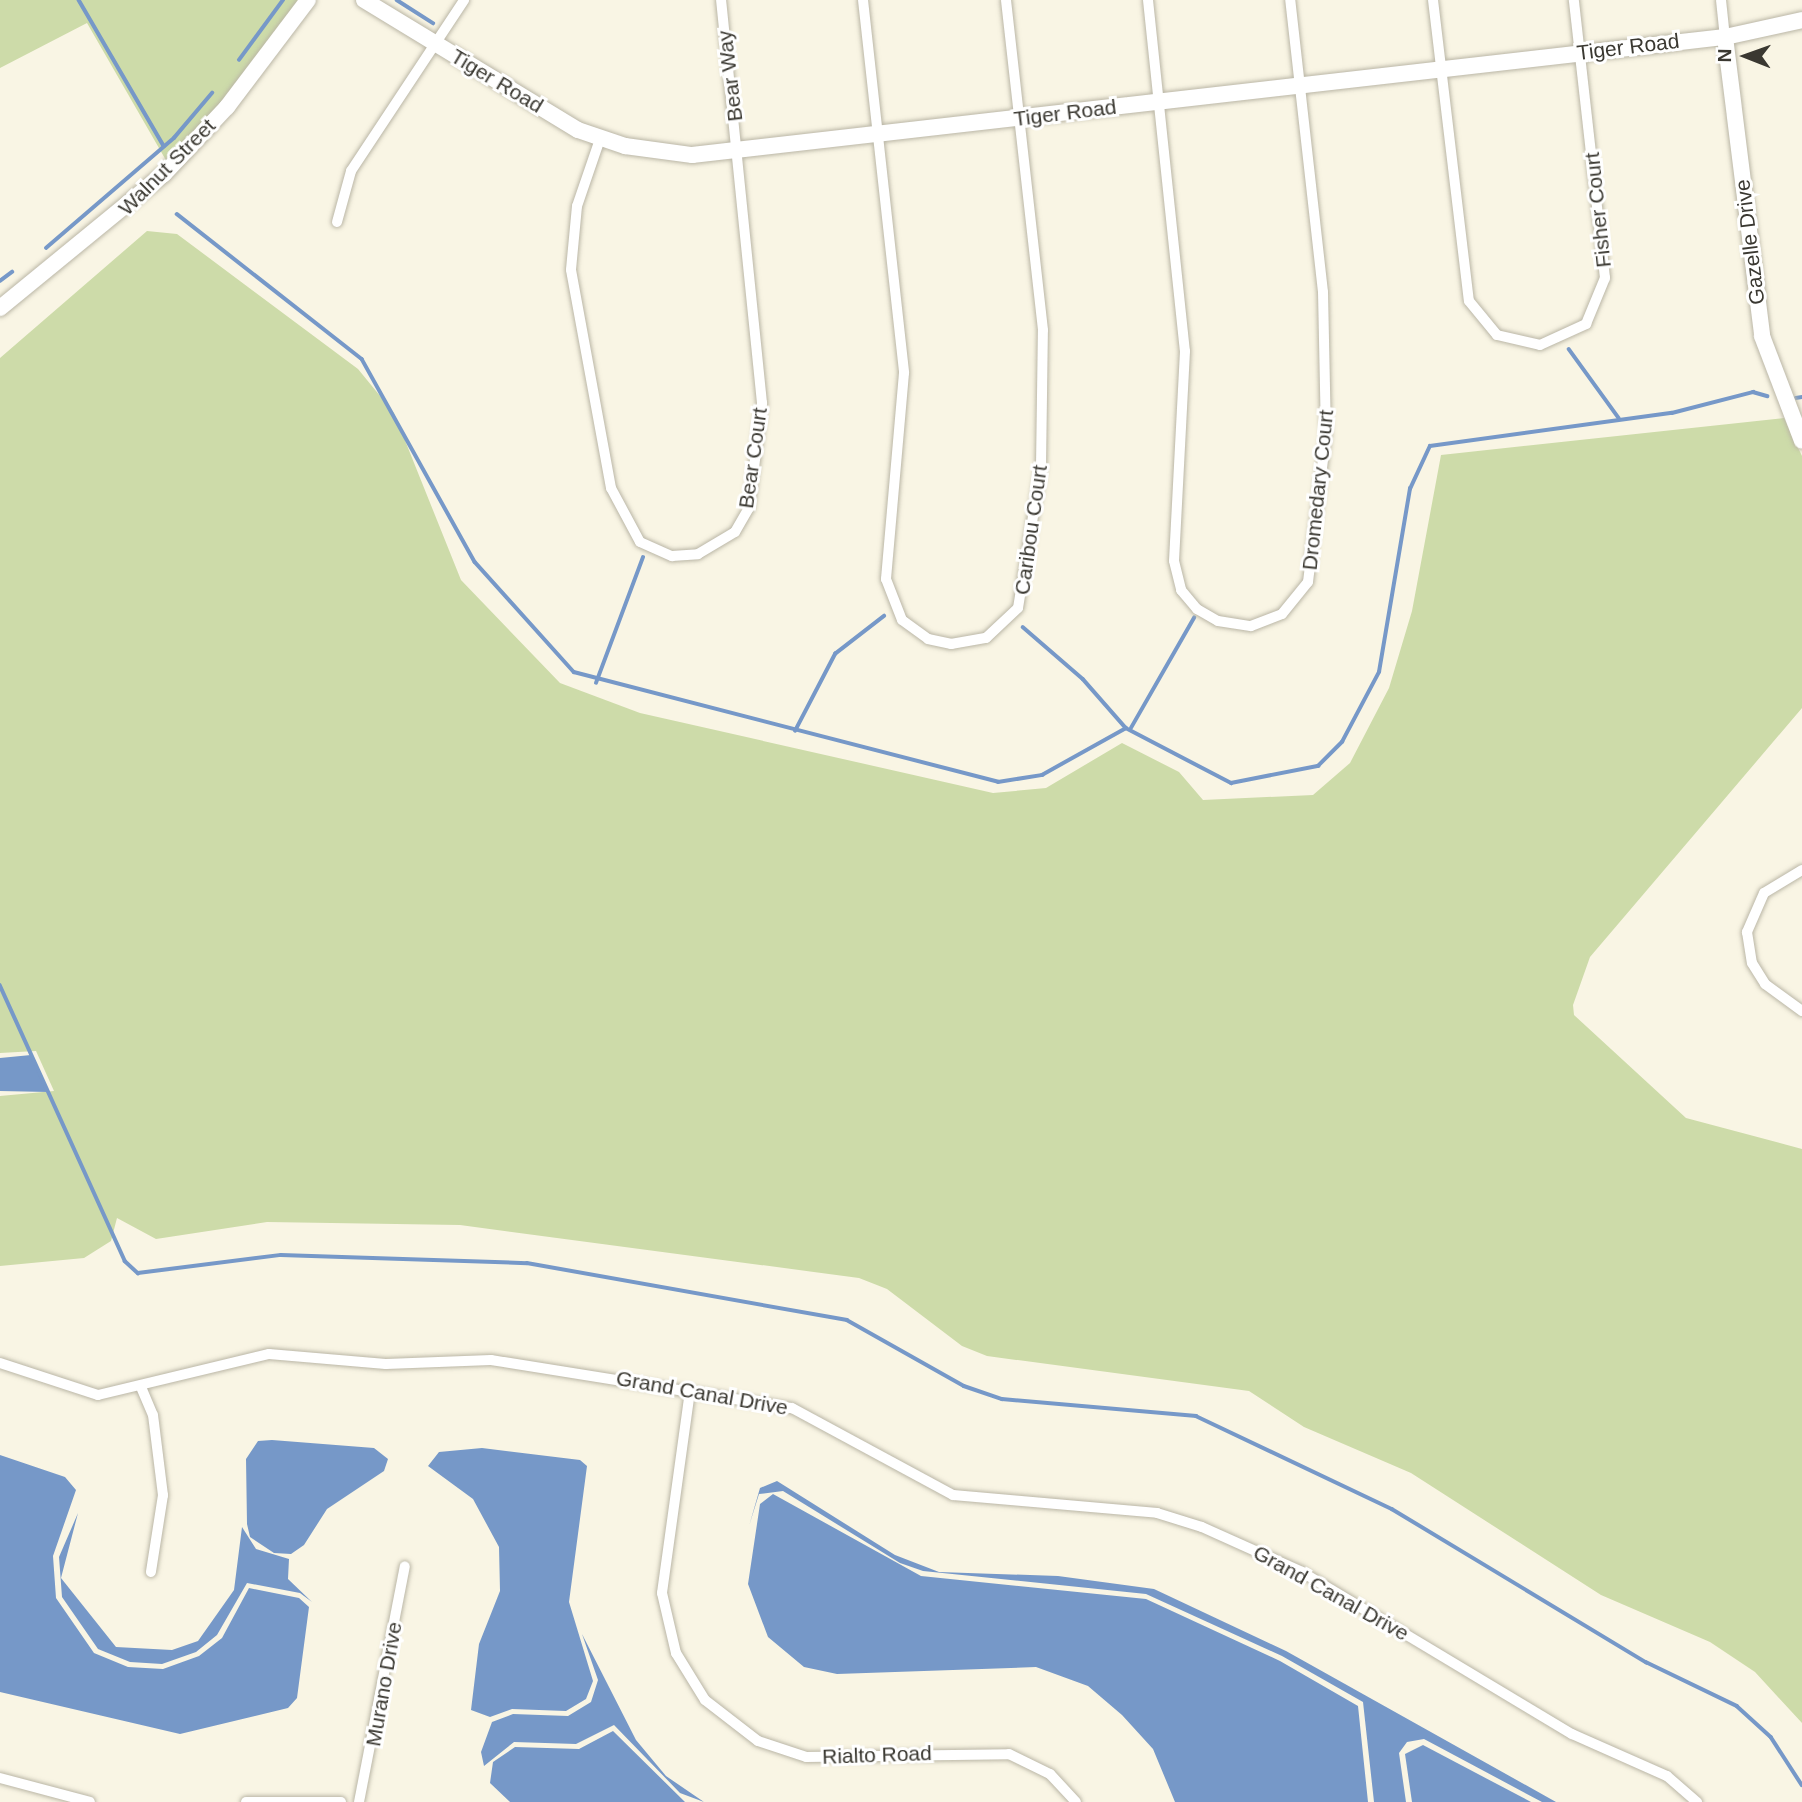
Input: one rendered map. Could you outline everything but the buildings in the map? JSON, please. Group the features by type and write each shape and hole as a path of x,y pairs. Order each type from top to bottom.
{"street":[{"name":"Walnut Street","path":"0,308 164,174 227,107 308,0"},
{"name":"Tiger Road","path":"364,0 600,139 675,154 740,151 1725,37 1802,20"},
{"path":"337,222 351,171 438,46 464,0"},
{"name":"Bear Way","path":"721,0 740,151"},
{"name":"Caribou Court","path":"863,0 904,373 889,593 914,631 943,644 968,643 1001,629 1022,600 1041,467 1043,330 1006,0"},
{"name":"Dromedary Court","path":"1148,0 1185,351 1175,573 1197,609 1218,621 1251,626 1289,609 1308,582 1321,504 1326,333 1290,0"},
{"name":"Fisher Court","path":"1433,0 1469,301 1497,335 1540,345 1578,331 1604,288 1574,0"},
{"path":"1721,0 1725,37"},
{"name":"Gazelle Drive","path":"1725,37 1762,336 1802,440"},
{"name":"Bear Court","path":"600,139 573,227 573,292 619,512 640,542 672,556 698,554 725,542 751,501 762,360 740,151"},
{"path":"1802,870 1764,893 1747,932 1752,963 1765,984 1802,1011"},
{"name":"Grand Canal Drive","path":"0,1363 86,1394 141,1387 194,1367 269,1354 419,1365 491,1360 805,1412 953,1494 1157,1513 1191,1522 1302,1572 1572,1734 1667,1776 1697,1802"},
{"path":"141,1387 153,1415 163,1494 151,1572"},
{"name":"Rialto Road","path":"690,1391 662,1592 676,1653 705,1700 758,1741 806,1757 1009,1754 1051,1774 1076,1802"},
{"name":"Murano Drive","path":"359,1802 405,1566"},
{"path":"0,1778 90,1802"},
{"path":"246,1802 341,1802"}],"green space":[{"path":"0,0 300,0 229,94 167,162 87,23 0,68"},
{"path":"147,231 177,234 358,369 394,413 461,580 560,683 640,713 993,793 1046,788 1122,743 1179,772 1203,800 1313,795 1350,763 1389,688 1412,611 1441,455 1784,418 1802,456 1802,708 1590,957 1573,1005 1574,1015 1686,1118 1802,1149 1802,1723 1755,1672 1710,1642 1601,1595 1411,1473 1304,1427 1249,1391 987,1356 962,1346 887,1289 859,1278 460,1225 267,1222 156,1239 117,1218 111,1241 84,1258 0,1266 0,1096 54,1091 36,1051 0,1053 0,358"}],"water":[{"path":"31,1055 48,1092 0,1091 0,1058"},
{"path":"258,1441 374,1448 388,1459 384,1471 327,1509 304,1545 291,1554 274,1553 250,1537 247,1524 246,1459"},
{"path":"482,1448 580,1460 587,1466 569,1602 593,1681 586,1699 566,1711 512,1709 490,1717 471,1710 479,1644 500,1591 499,1547 473,1499 428,1466 439,1452"},
{"path":"0,1455 65,1477 76,1490 53,1556 56,1598 94,1653 128,1667 163,1669 199,1656 222,1638 249,1588 299,1598 309,1607 297,1698 288,1708 180,1734 0,1692"},
{"path":"777,1481 895,1555 939,1572 1058,1576 1154,1589 1286,1651 1556,1802 1542,1802 1424,1739 1407,1742 1399,1753 1406,1802 1374,1802 1363,1702 1282,1656 1146,1594 923,1571 900,1563 783,1491 759,1494 749,1526 760,1488"},
{"path":"773,1494 921,1576 1146,1599 1280,1661 1358,1706 1368,1802 1175,1802 1153,1749 1122,1715 1088,1686 1036,1667 837,1674 804,1667 768,1637 748,1584 760,1504"},
{"path":"78,1513 61,1578 116,1647 172,1650 198,1641 234,1590 242,1527 256,1549 289,1559 288,1579 312,1602 300,1593 247,1583 217,1635 196,1652 162,1664 130,1662 98,1649 62,1597 59,1557"},
{"path":"582,1634 636,1740 666,1776 704,1802 680,1793 614,1725 576,1744 514,1742 484,1766 481,1752 492,1722 513,1714 568,1716 591,1702 598,1680"},
{"path":"613,1731 685,1802 510,1802 490,1783 493,1762 515,1747 579,1749"},
{"path":"1423,1745 1531,1802 1412,1802 1405,1754"}],"waterway":[{"path":"79,0 164,146"},
{"path":"239,60 283,0"},
{"path":"397,0 433,23"},
{"path":"46,248 174,138 212,93"},
{"path":"177,214 362,359 475,562 574,672 998,782 1042,775 1126,728 1231,783 1318,766 1342,742 1379,672 1410,489 1430,446 1672,413 1753,392 1767,396"},
{"path":"0,281 12,272"},
{"path":"1569,349 1619,418"},
{"path":"1796,398 1802,397"},
{"path":"596,683 643,557"},
{"path":"795,731 835,654 884,616"},
{"path":"1131,728 1194,618"},
{"path":"1023,627 1083,679 1126,728"},
{"path":"0,985 125,1261 138,1273 281,1255 527,1263 847,1320 964,1386 1002,1399 1196,1416 1392,1509 1646,1662 1737,1706 1771,1737 1802,1785"}]}
